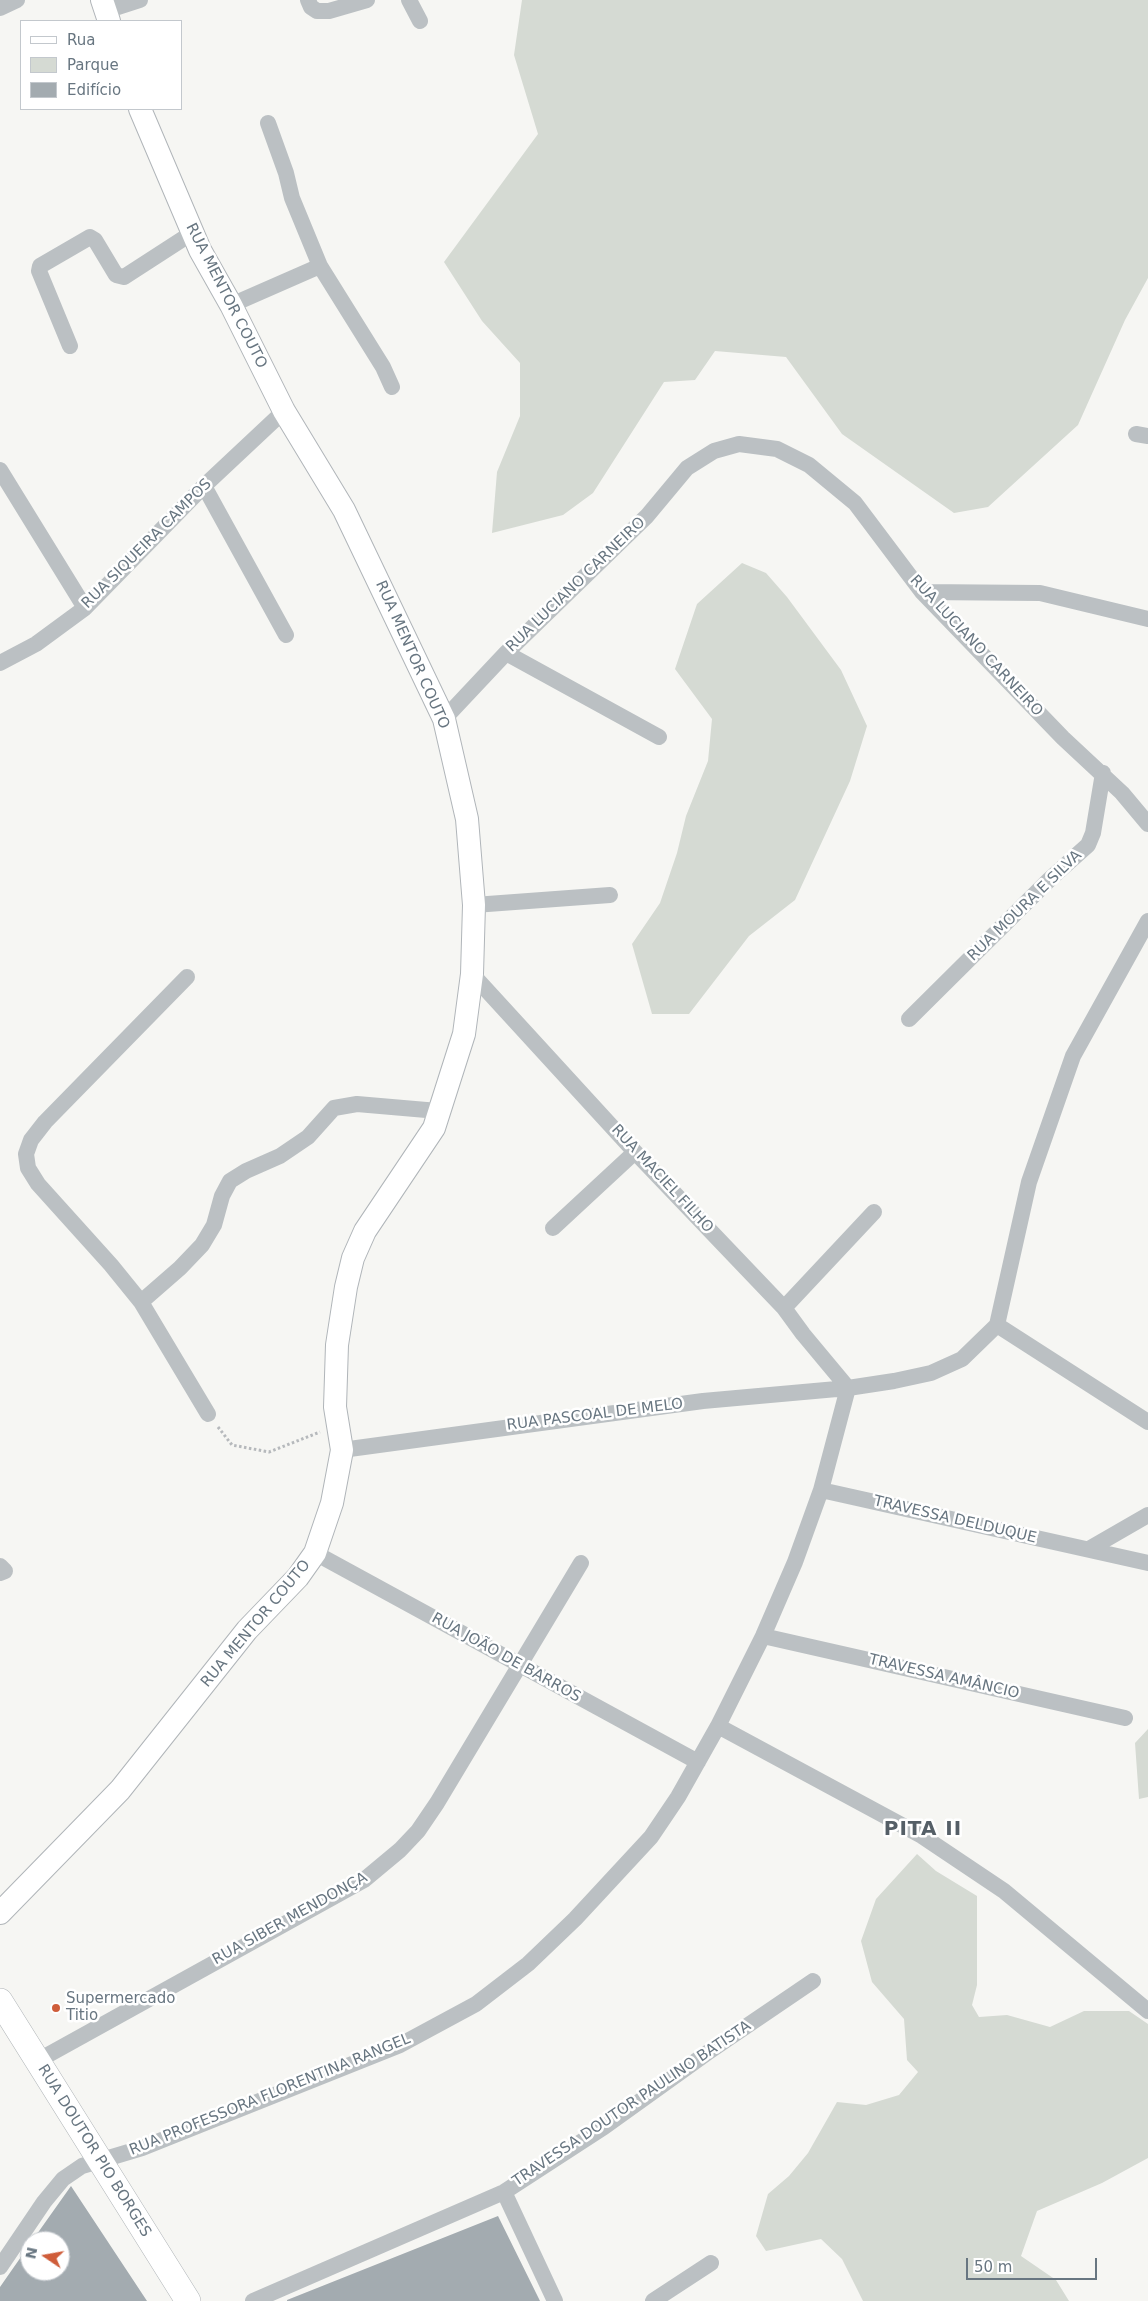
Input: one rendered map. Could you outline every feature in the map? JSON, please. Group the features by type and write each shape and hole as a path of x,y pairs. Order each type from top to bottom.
{"main road":[{"name":"RUA DOUTOR PIO BORGES","path":"0,2001 188,2301"}],"street":[{"path":"0,8 17,0"},
{"path":"106,11 140,0"},
{"path":"308,0 311,7 317,11 329,10 367,0"},
{"path":"409,0 420,21"},
{"name":"RUA MENTOR COUTO","path":"0,1913 120,1790 247,1630 298,1577 315,1553 332,1503 342,1450 335,1407 337,1346 346,1287 353,1258 365,1230 434,1128 464,1034 472,974 474,905 467,819 444,719 344,510 284,410 192,232 140,110"},
{"path":"268,123 286,173 292,198 320,266 383,368 392,387"},
{"path":"70,346 39,271 40,266 90,237 95,240 116,275 124,277 192,232"},
{"path":"231,305 320,266"},
{"name":"RUA SIQUEIRA CAMPOS","path":"0,663 36,644 84,608 204,486 284,410"},
{"name":"RUA LUCIANO CARNEIRO","path":"444,719 506,654 647,516 687,468 714,451 739,444 777,450 809,465 855,503 922,592 1063,738 1103,773 1148,824"},
{"path":"0,470 84,608"},
{"path":"204,486 286,635"},
{"path":"922,592 1040,593 1148,619"},
{"path":"506,654 659,737"},
{"name":"RUA MOURA E SILVA","path":"909,1019 1050,879 1088,845 1093,833 1103,773"},
{"path":"474,905 610,896"},
{"path":"848,1388 931,1373 955,1363 962,1359 997,1325 1029,1182 1070,1064 1092,1020 1126,964 1148,921"},
{"name":"RUA MACIEL FILHO","path":"472,974 635,1152 784,1308 848,1388"},
{"path":"187,978 45,1122 32,1140 26,1154 28,1168 38,1184 111,1265 141,1302 208,1414"},
{"path":"141,1302 180,1268 202,1245 214,1225 222,1196 230,1181 280,1156 308,1137 334,1108 357,1104 438,1111"},
{"path":"553,1228 635,1152"},
{"path":"784,1308 874,1212"},
{"path":"997,1325 1148,1422"},
{"name":"RUA PASCOAL DE MELO","path":"342,1450 693,1403 848,1388"},
{"name":"RUA PROFESSORA FLORENTINA RANGEL","path":"4,2262 44,2202 63,2179 82,2166 142,2148 400,2045 476,2004 528,1964 575,1919 651,1837 678,1797 718,1726 763,1636 795,1562 821,1490 848,1388"},
{"name":"TRAVESSA DELDUQUE","path":"821,1490 1148,1563"},
{"path":"1089,1550 1148,1515"},
{"name":"RUA JOÃO DE BARROS","path":"315,1553 698,1762"},
{"name":"RUA SIBER MENDONÇA","path":"37,2062 364,1880 400,1850 418,1831 437,1804 581,1563"},
{"name":"TRAVESSA AMÂNCIO","path":"763,1636 1125,1718"},
{"path":"718,1726 922,1836 1004,1891 1148,2011"},
{"name":"TRAVESSA DOUTOR PAULINO BATISTA","path":"253,2301 504,2192 604,2127 813,1980"},
{"path":"504,2192 554,2301"},
{"path":"653,2301 711,2263"}],"path":[{"path":"208,1414 232,1445 269,1452 323,1430 335,1407"}],"green space":[{"path":"522,0 1148,0 1148,278 1125,320 1078,425 988,507 954,513 842,434 786,357 715,351 695,380 664,382 593,493 563,515 492,533 497,472 520,416 520,363 482,321 444,262 538,134 514,55"},
{"path":"742,563 766,573 787,597 841,670 867,726 850,781 795,900 749,936 689,1014 652,1014 632,944 660,903 677,853 686,816 708,761 712,719 675,669 697,604"},
{"path":"1148,1729 1148,1797 1139,1799 1135,1743"},
{"path":"917,1854 936,1871 977,1896 977,1985 972,2005 979,2017 1007,2015 1050,2027 1084,2011 1129,2011 1148,2024 1148,2158 1102,2183 1037,2211 1021,2256 1056,2280 1069,2301 863,2301 842,2259 821,2239 766,2251 756,2236 768,2194 789,2176 808,2153 837,2102 866,2105 899,2095 918,2072 907,2060 904,2019 872,1982 861,1941 876,1899"}],"building":[{"path":"71,2186 147,2301 0,2301 0,2287 20,2258 20,2281 70,2281 70,2231 39,2231"},
{"path":"498,2216 540,2301 287,2301 287,2300"}],"place":[{"name":"Supermercado Titio","path":"56,2008"}],"district":[{"name":"PITA II","path":"923,1830"}]}
